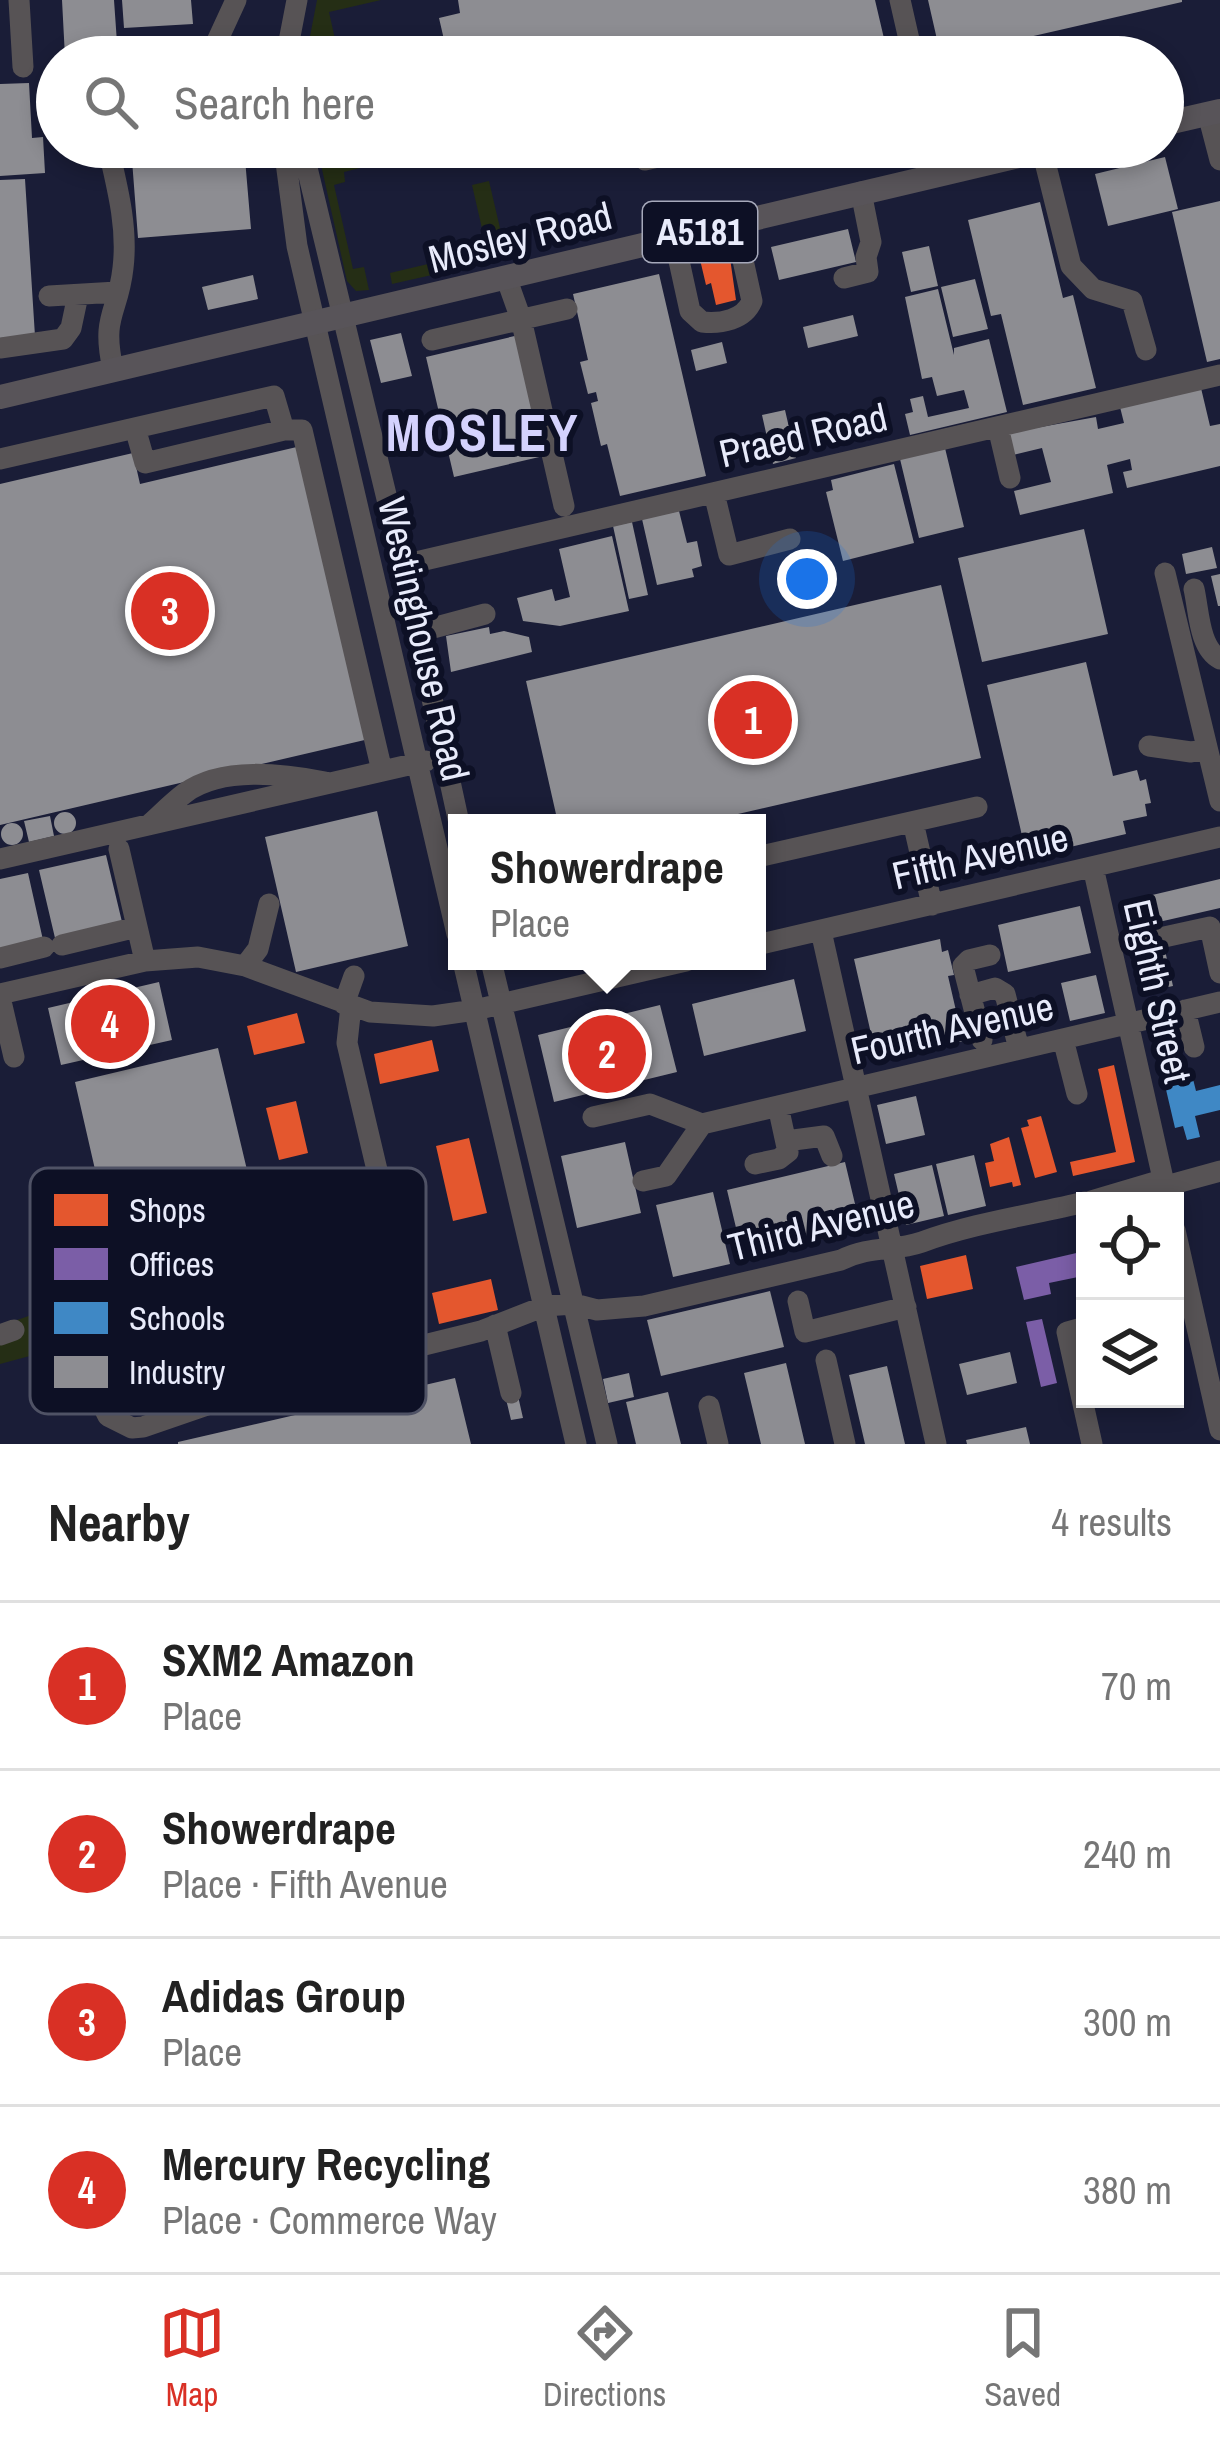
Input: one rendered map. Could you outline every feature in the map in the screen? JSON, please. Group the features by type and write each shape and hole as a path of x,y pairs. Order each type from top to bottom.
{"main road":[{"path":"1184,119 1214,113"},
{"name":"Mosley Road","path":"0,397 735,224 861,192 917,168"}],"street":[{"path":"19,0 23,67"},
{"path":"219,36 236,0"},
{"path":"290,36 297,0"},
{"path":"900,0 909,36"},
{"path":"1214,113 1220,160"},
{"path":"113,369 106,332 124,256 114,168"},
{"name":"Westinghouse Road","path":"287,168 314,324 417,763 446,840"},
{"name":"Westinghouse Road","path":"307,168 458,814"},
{"path":"1053,168 1071,266 1094,289 1132,301 1146,350"},
{"path":"844,278 868,272 871,242 861,192"},
{"path":"674,238 690,311 702,322 718,322 740,316 752,302 735,224"},
{"path":"506,277 521,320 564,506"},
{"path":"49,296 117,292"},
{"path":"0,348 63,339 71,328 79,295"},
{"path":"432,340 567,309"},
{"name":"Praed Road","path":"403,566 1220,375"},
{"path":"0,459 274,396 284,430"},
{"path":"998,427 1010,478"},
{"path":"135,428 145,463 284,430 302,430 382,771"},
{"path":"714,493 729,555 790,539"},
{"path":"1165,573 1220,801"},
{"path":"1193,589 1206,644 1210,654 1220,659"},
{"path":"418,632 485,614"},
{"path":"1149,746 1212,754"},
{"path":"0,859 444,756"},
{"path":"766,855 977,807"},
{"path":"913,822 932,905"},
{"name":"Fifth Avenue","path":"766,943 1220,837"},
{"path":"119,849 145,961"},
{"name":"Eighth Street","path":"1093,867 1166,1192"},
{"path":"245,966 258,949 269,904"},
{"path":"0,958 137,927"},
{"path":"1155,939 1210,927 1220,973"},
{"path":"821,931 936,1444"},
{"path":"982,1040 964,963 990,955"},
{"path":"14,1057 0,996 145,961 198,957 245,966 348,1005 417,1016 475,1010 647,970"},
{"path":"465,970 576,1444"},
{"path":"493,970 607,1444"},
{"path":"354,976 347,1043 377,1168"},
{"path":"970,994 995,988 1006,994 1019,1049"},
{"name":"Fourth Avenue","path":"701,1124 1220,1002"},
{"path":"1185,1010 1194,1046"},
{"path":"1063,1039 1076,1094"},
{"path":"593,1117 650,1104 701,1124 666,1176 643,1181"},
{"path":"755,1164 785,1156 778,1106"},
{"path":"786,1141 824,1136 832,1156"},
{"name":"Third Avenue","path":"1122,1192 1155,1182 1166,1192 1173,1184 1220,1171"},
{"name":"Third Avenue","path":"426,1343 545,1306 574,1304 597,1310 644,1306 1076,1205"},
{"path":"798,1301 805,1332 906,1307"},
{"path":"1184,1308 1220,1430"},
{"path":"495,1325 511,1393"},
{"path":"1076,1330 1067,1332 1076,1371"},
{"path":"826,1360 845,1444"},
{"path":"709,1406 718,1444"},
{"path":"1085,1408 1093,1444"},
{"name":"Third Avenue","path":"107,1414 132,1428 188,1414"}],"shaded area":[{"path":"0,0 1220,0 1220,1444 0,1444"}],"green space":[{"path":"317,0 381,0 329,12 334,36 310,36"},
{"path":"322,168 360,168 344,172 345,182 334,185 353,269 364,267 369,290 356,291 347,281"},
{"path":"489,181 507,258 392,284 390,273 487,250 472,185"},
{"path":"30,1316 30,1356 0,1364 0,1344 22,1336 17,1320"}],"building: Shops":[{"path":"728,244 736,300 716,305 698,251"},
{"path":"297,1013 305,1043 254,1055 247,1026"},
{"path":"432,1040 439,1071 380,1084 374,1054"},
{"path":"1114,1065 1135,1162 1073,1176 1070,1162 1116,1152 1098,1069"},
{"path":"296,1101 308,1153 279,1160 266,1108"},
{"path":"1041,1116 1057,1172 1035,1178 1021,1128 1029,1126 1027,1120"},
{"path":"1009,1137 1021,1185 990,1187 985,1163 994,1161 990,1144"},
{"path":"469,1138 487,1213 453,1221 436,1146"},
{"path":"966,1255 973,1289 927,1299 920,1266"},
{"path":"491,1279 498,1310 439,1324 432,1293"}],"building: Offices":[{"path":"1076,1253 1076,1277 1049,1283 1051,1294 1024,1300 1016,1267"},
{"path":"1042,1319 1057,1383 1041,1387 1026,1322"}],"building: Schools":[{"path":"1192,1075 1196,1091 1220,1085 1220,1110 1195,1116 1200,1137 1187,1140 1183,1126 1175,1128 1164,1081"}],"building: Industry":[{"path":"62,0 114,0 117,36 64,36"},
{"path":"122,0 191,0 193,24 124,28"},
{"path":"458,0 875,0 883,36 443,36 439,18 460,13"},
{"path":"928,0 1182,0 1033,36 936,36"},
{"path":"29,83 36,168 45,168 45,173 0,176 0,84"},
{"path":"133,168 246,168 251,229 138,238"},
{"path":"1120,168 1168,168 1178,209 1108,226 1095,174"},
{"path":"25,179 35,336 0,338 0,180"},
{"path":"1220,201 1220,359 1207,362 1172,212"},
{"path":"1040,202 1063,298 1073,295 1096,388 1023,405 1001,314 991,316 968,220"},
{"path":"848,229 856,262 779,280 771,247"},
{"path":"929,246 938,286 911,292 902,252"},
{"path":"659,274 706,476 620,496 591,403 598,401 596,392 588,394 580,362 588,360 573,294"},
{"path":"253,275 258,299 208,310 202,287"},
{"path":"975,279 988,329 953,337 941,287"},
{"path":"938,289 954,355 954,348 989,339 1007,412 910,435 905,414 913,412 910,399 923,396 928,417 969,408 964,390 937,396 932,377 922,379 905,297"},
{"path":"853,315 858,336 808,348 803,327"},
{"path":"401,333 412,376 381,383 370,340"},
{"path":"519,335 548,455 454,477 426,357"},
{"path":"722,342 727,363 696,371 691,350"},
{"path":"1201,388 1210,426 1220,424 1220,466 1127,488 1123,472 1132,470 1130,459 1107,465 1113,493 1020,515 1014,491 1051,482 1042,448 1013,455 1007,433 1096,417 1098,429 1124,423 1120,407"},
{"path":"785,410 796,458 773,464 762,415"},
{"path":"301,446 369,739 0,825 0,484 133,453 140,484"},
{"path":"945,448 964,527 919,538 900,459"},
{"path":"894,464 914,543 843,561 826,492 833,490 831,480"},
{"path":"679,511 687,543 697,541 702,566 692,569 694,577 657,585 642,519"},
{"path":"632,522 648,595 629,599 613,526"},
{"path":"1084,529 1108,634 982,662 958,558"},
{"path":"612,536 629,611 560,626 523,621 517,598 552,589 555,601 570,597 559,549"},
{"path":"1212,547 1217,568 1186,574 1182,554"},
{"path":"1220,574 1220,606 1218,606 1211,576"},
{"path":"941,585 981,758 738,814 556,814 526,681"},
{"path":"489,627 490,634 504,631 529,637 532,652 451,672 446,636"},
{"path":"1086,662 1113,776 1137,770 1140,781 1146,779 1151,803 1145,804 1147,816 1123,821 1126,834 1027,857 987,685"},
{"path":"377,811 408,946 296,972 265,837"},
{"path":"65,812 76,823 65,834 54,823"},
{"path":"50,816 54,836 29,842 24,821"},
{"path":"12,823 23,834 12,845 1,834"},
{"path":"106,855 122,922 55,938 39,870"},
{"path":"28,873 43,940 0,950 0,879"},
{"path":"1220,879 1220,908 1137,927 1131,900"},
{"path":"1080,906 1091,953 1008,972 998,925"},
{"path":"940,939 954,975 948,976 963,1041 877,1060 854,959"},
{"path":"1164,946 1173,986 1145,992 1136,952"},
{"path":"1096,975 1105,1013 1070,1021 1061,983"},
{"path":"794,979 806,1031 704,1056 692,1004"},
{"path":"159,982 172,1040 61,1065 48,1008"},
{"path":"660,1005 677,1072 554,1102 538,1035"},
{"path":"218,1048 247,1168 95,1168 75,1082"},
{"path":"916,1096 925,1135 886,1144 877,1105"},
{"path":"625,1142 641,1213 577,1228 561,1156"},
{"path":"974,1155 986,1206 948,1215 936,1164"},
{"path":"845,1162 861,1229 743,1257 727,1190"},
{"path":"932,1165 944,1216 906,1225 894,1174"},
{"path":"713,1192 730,1264 673,1277 656,1205"},
{"path":"770,1291 784,1347 661,1376 647,1320"},
{"path":"1010,1352 1017,1383 967,1395 959,1364"},
{"path":"786,1363 805,1444 761,1444 744,1373"},
{"path":"887,1366 905,1444 865,1444 849,1375"},
{"path":"629,1373 634,1397 608,1403 603,1379"},
{"path":"455,1378 471,1444 178,1444 299,1414 426,1414 426,1385"},
{"path":"668,1392 681,1444 636,1444 626,1402"},
{"path":"518,1396 523,1418 511,1420 506,1399"},
{"path":"1026,1427 1030,1444 967,1444 966,1440"}],"place":[{"name":"Adidas Group","path":"170,611"},
{"name":"SXM2 Amazon","path":"753,720"},
{"name":"Mercury Recycling","path":"110,1024"},
{"name":"Showerdrape","path":"607,1054"}],"district":[{"name":"MOSLEY","path":"483,433"}]}
